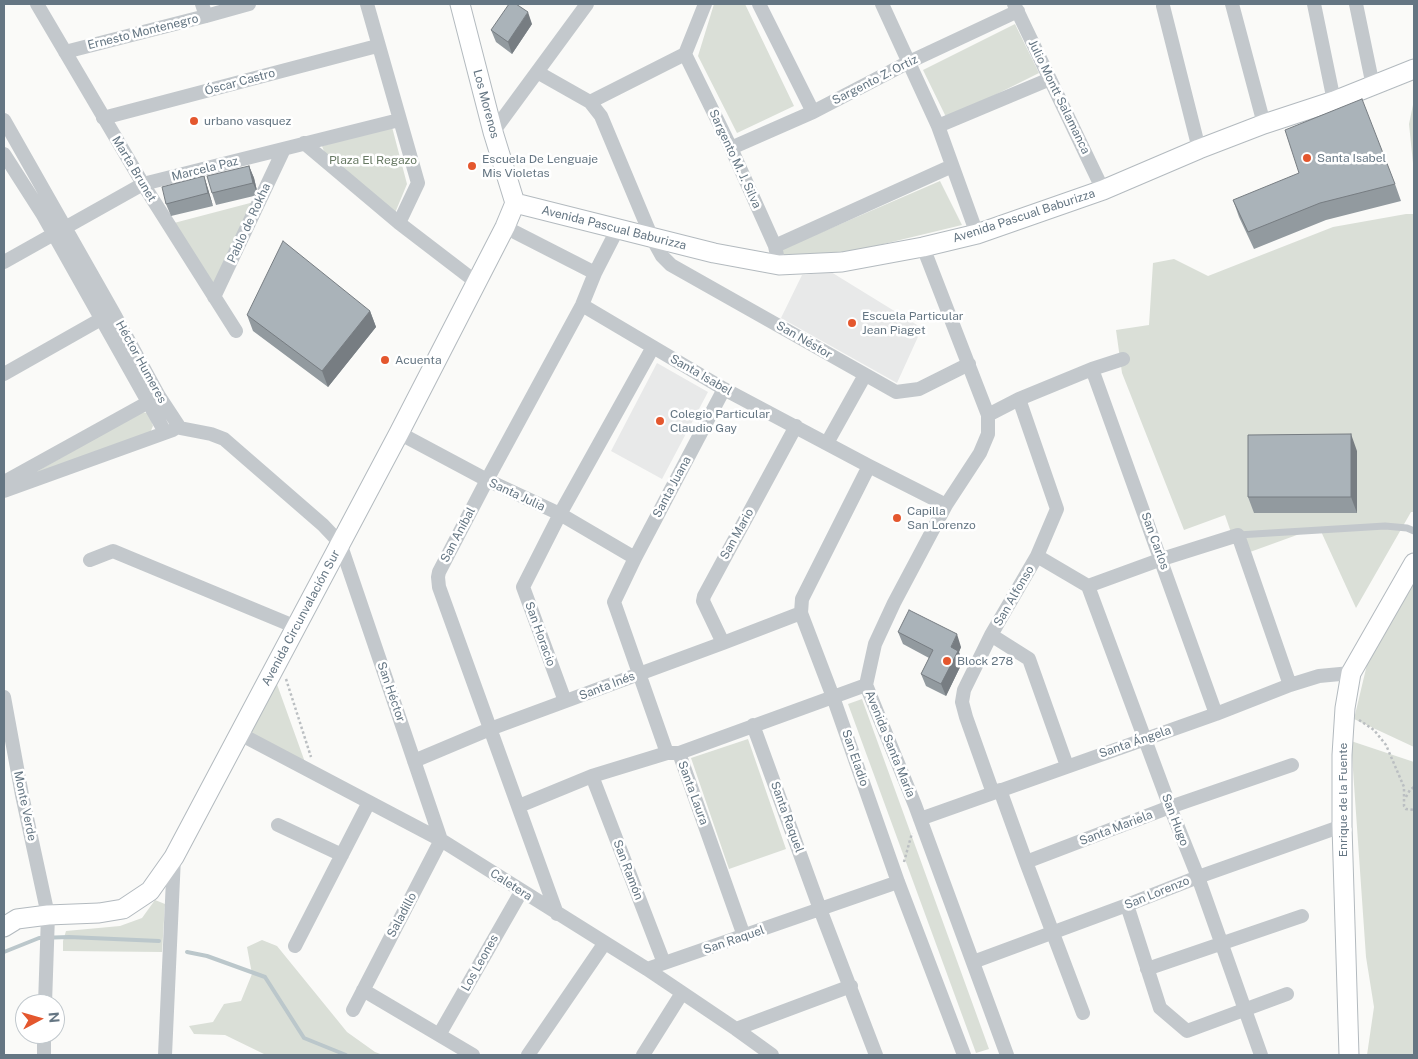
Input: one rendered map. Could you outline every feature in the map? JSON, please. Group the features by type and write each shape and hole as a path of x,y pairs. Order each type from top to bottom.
{"main road":[{"name":"Los Morenos","path":"460,4 493,132 515,203"},
{"name":"Avenida Pascual Baburizza","path":"515,203 714,253 779,265 842,262 923,247 976,234 1103,190 1199,149 1264,124 1334,101 1414,69"},
{"name":"Avenida Pascual Baburizza","path":"1372,86 1414,74"},
{"name":"Avenida Circunvalación Sur","path":"4,927 17,919 47,931 100,913 124,909 150,890 174,858 399,433 505,228 515,203"},
{"name":"Enrique de la Fuente","path":"1349,1055 1342,826 1342,755 1345,709 1351,672 1414,563"}],"street":[{"name":"Marta Brunet","path":"37,4 143,184 236,331"},
{"name":"Ernesto Montenegro","path":"65,52 204,10 250,4"},
{"path":"366,4 418,183 399,223"},
{"path":"493,132 587,4"},
{"path":"537,72 590,102 685,54 705,4"},
{"path":"759,4 813,112"},
{"path":"882,4 938,126 976,234"},
{"path":"1232,4 1264,124"},
{"path":"1314,4 1334,101"},
{"path":"1356,4 1372,86"},
{"path":"1163,6 1199,149"},
{"name":"Sargento Z. Ortiz","path":"731,148 813,112 1016,7"},
{"name":"Julio Montt Salamanca","path":"1016,7 1103,190"},
{"name":"Óscar Castro","path":"103,118 377,46"},
{"name":"Sargento M. J. Silva","path":"685,54 731,148 774,246 779,265"},
{"path":"938,126 1050,79"},
{"name":"San Néstor","path":"590,102 601,116 652,238 662,256 671,265 896,392 920,389 969,364"},
{"name":"Héctor Humeres","path":"4,120 18,144 59,230 153,400 165,432"},
{"name":"Marcela Paz","path":"4,262 143,184 399,120"},
{"path":"304,143 399,223 476,282"},
{"path":"4,153 18,144"},
{"name":"Pablo de Rokha","path":"214,297 284,149"},
{"name":"Héctor Humeres","path":"4,153 59,230"},
{"path":"774,246 952,166"},
{"path":"505,228 595,273"},
{"name":"San Aníbal","path":"557,914 439,587 438,577 487,480 582,305 595,273 617,230"},
{"name":"Avenida Santa María","path":"923,247 988,415 988,434 980,453 946,504 894,603 875,644 866,684 920,819 1006,1055"},
{"name":"Santa Isabel","path":"582,305 724,389 869,466 946,504"},
{"path":"4,374 107,315"},
{"path":"560,514 653,348"},
{"path":"988,415 1019,399 1092,369 1123,359"},
{"name":"San Carlos","path":"1092,369 1162,559 1216,714"},
{"path":"827,443 865,375"},
{"name":"Santa Juana","path":"673,753 640,673 614,602 635,558 724,389"},
{"name":"San Alfonso","path":"1019,399 1057,509 1037,556 991,635 964,690 962,702 1026,862 1083,1013"},
{"path":"4,482 153,400"},
{"name":"Héctor Humeres","path":"153,400 180,428"},
{"name":"San Mario","path":"723,643 704,602 704,596 796,426"},
{"path":"4,492 180,428 212,434 224,439 297,502 340,543"},
{"name":"Santa Julia","path":"399,433 487,480 560,514 635,558"},
{"path":"801,612 802,599 869,466"},
{"name":"San Horacio","path":"560,514 523,587 565,702"},
{"path":"1037,556 1088,586 1162,559 1238,535 1290,685"},
{"name":"San Héctor","path":"340,543 441,840"},
{"path":"90,560 113,551 296,627"},
{"name":"San Hugo","path":"1088,586 1198,877 1261,1055"},
{"name":"Santa Inés","path":"414,761 490,728 565,702 801,612"},
{"name":"San Eladio","path":"801,612 898,882 964,1055"},
{"path":"991,635 1029,659 1066,766"},
{"name":"Santa Ángela","path":"920,819 1216,714 1290,685 1319,676 1351,672"},
{"name":"Santa Laura","path":"744,936 673,753 866,684"},
{"name":"Monte Verde","path":"4,697 47,931 45,994"},
{"name":"Santa Raquel","path":"753,725 876,1055"},
{"name":"Caletera","path":"240,734 441,840 682,992 772,1055"},
{"path":"519,806 592,776 673,753"},
{"name":"Santa Mariela","path":"1026,862 1170,807 1292,765"},
{"name":"San Ramón","path":"592,776 664,963"},
{"path":"295,946 369,802"},
{"path":"278,825 342,855"},
{"name":"San Lorenzo","path":"973,962 1198,877 1342,826"},
{"name":"Saladillo","path":"353,1010 441,840"},
{"path":"165,1055 174,858"},
{"name":"San Raquel","path":"647,970 898,882"},
{"path":"152,887 172,903"},
{"name":"Los Leones","path":"439,1035 521,892"},
{"path":"1127,905 1160,1008 1187,1031 1286,994"},
{"path":"1147,969 1302,916"},
{"path":"532,1054 604,944"},
{"path":"736,1029 851,986"},
{"path":"363,990 473,1055"},
{"path":"643,1055 682,992"}],"lane":[{"path":"1238,535 1385,526 1407,528 1414,531"}],"path":[{"path":"279,658 317,775"},
{"path":"1345,709 1374,730 1386,745 1401,776 1406,798"},
{"path":"1414,787 1410,790 1404,806 1406,809 1414,810"},
{"path":"898,882 911,837 920,819"}],"shaded area":[{"name":"Escuela Particular Jean Piaget","path":"831,272 922,328 897,383 781,318 802,275"},
{"name":"Colegio Particular Claudio Gay","path":"657,363 708,392 662,479 611,451"}],"green space":[{"path":"714,4 745,4 794,106 737,133 698,56"},
{"path":"1015,24 1039,73 947,119 923,70"},
{"path":"1414,100 1414,173 1409,124"},
{"name":"Plaza El Regazo","path":"392,127 407,184 395,213 325,154 322,146"},
{"path":"940,181 962,225 842,254 784,260 778,251"},
{"path":"254,202 213,287 174,223"},
{"path":"1414,214 1414,512 1411,512 1356,608 1319,527 1239,556 1225,515 1184,530 1122,373 1116,330 1149,325 1153,263 1174,259 1208,276 1333,227"},
{"path":"142,412 147,413 151,419 153,426 150,433 27,477"},
{"path":"1414,577 1414,747 1354,719 1369,656"},
{"path":"274,676 306,765 244,730"},
{"path":"862,699 989,1049 976,1053 848,704"},
{"path":"748,739 786,849 729,869 691,758"},
{"path":"1351,741 1414,762 1414,1055 1367,1055 1374,1007 1366,957"},
{"path":"155,900 165,904 162,952 63,951 66,931 120,926 142,918"},
{"path":"262,940 277,946 347,1032 375,1052 383,1055 266,1055 225,1035 194,1034 189,1026 213,1022 224,1004 241,1001 252,974 247,947"}],"building":[{"path":"509,4 516,4 528,12 508,42 491,30"},
{"path":"1362,99 1395,184 1320,203 1248,232 1233,200 1299,173 1285,130"},
{"path":"249,166 253,183 212,193 207,176"},
{"path":"204,176 208,193 166,204 162,187"},
{"path":"283,241 370,311 322,371 247,315"},
{"path":"1351,434 1351,497 1248,497 1248,435"},
{"path":"909,610 957,634 951,647 958,651 941,684 921,674 933,650 898,632"}],"waterway":[{"path":"4,952 39,938 69,937 159,941"},
{"path":"187,952 207,956 265,977 304,1038 346,1055"}],"place":[{"name":"urbano vasquez","path":"194,121"},
{"name":"Santa Isabel","path":"1307,158"},
{"name":"Escuela De Lenguaje Mis Violetas","path":"472,166"},
{"name":"Escuela Particular Jean Piaget","path":"852,323"},
{"name":"Acuenta","path":"385,360"},
{"name":"Colegio Particular Claudio Gay","path":"660,421"},
{"name":"Capilla San Lorenzo","path":"897,518"},
{"name":"Block 278","path":"947,661"}]}
